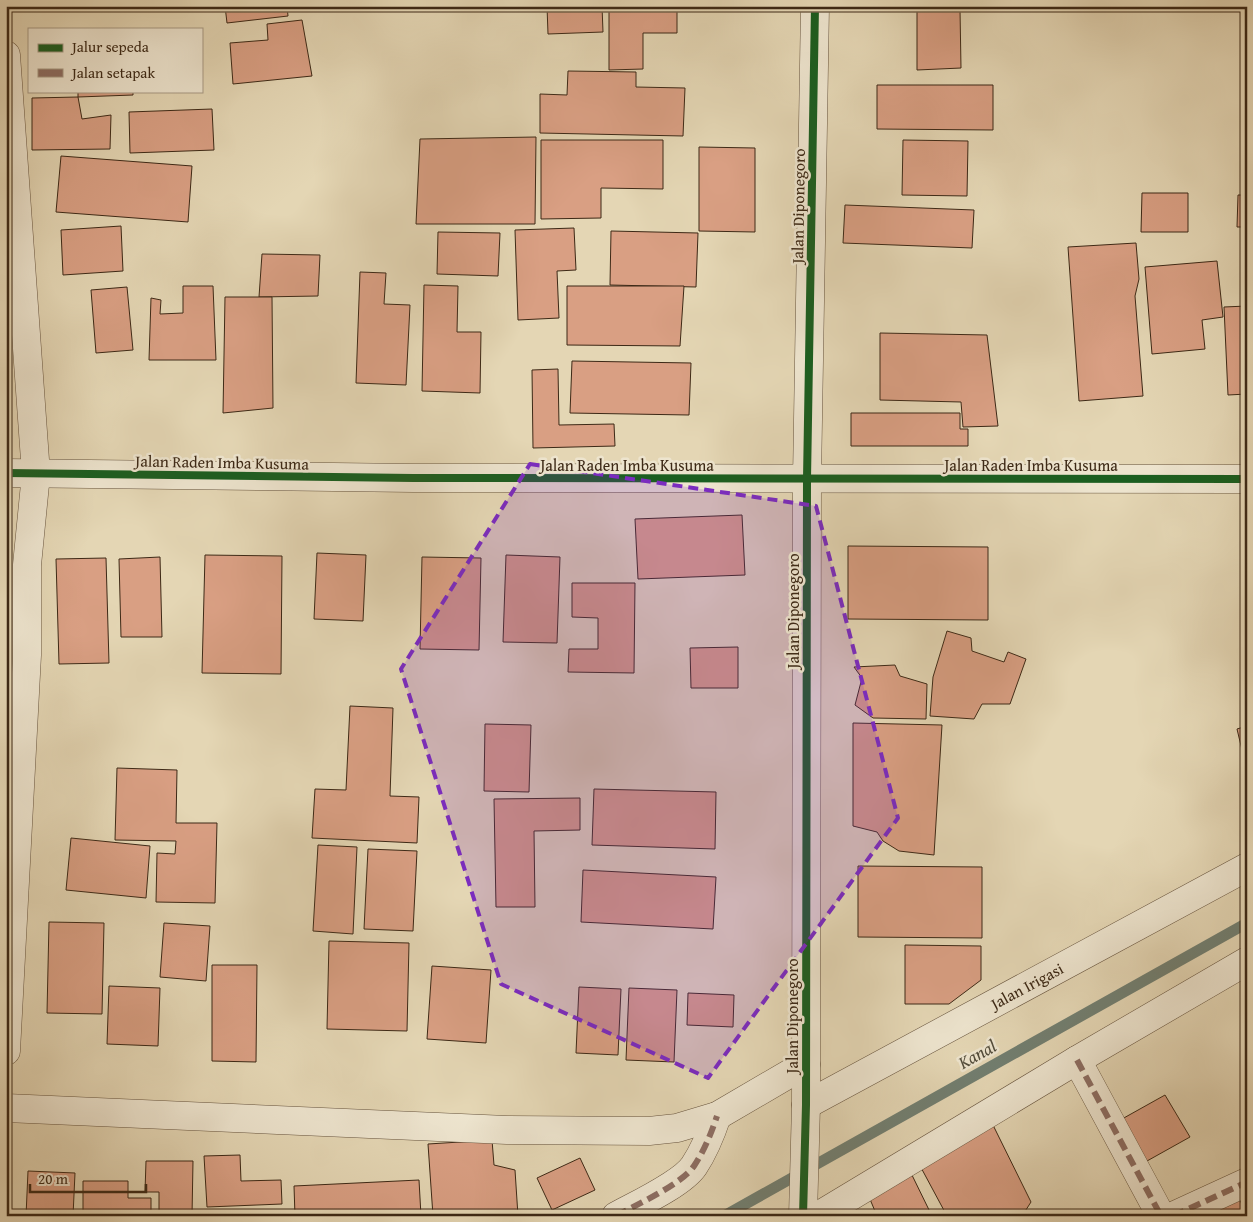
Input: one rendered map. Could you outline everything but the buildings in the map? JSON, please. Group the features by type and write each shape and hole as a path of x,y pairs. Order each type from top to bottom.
{"street":[{"name":"Jalan Diponegoro","path":"808,1211 806,1113 807,479 815,6"},
{"path":"6,55 36,474 27,565 27,656 6,1051"},
{"name":"Jalan Raden Imba Kusuma","path":"6,473 413,478 1247,479"},
{"name":"Jalan Irigasi","path":"806,1113 1247,867"},
{"path":"808,1211 1077,1060 1247,961"},
{"path":"1077,1060 1161,1216"},
{"path":"6,1108 507,1130 649,1131 677,1128 717,1116 806,1064"},
{"path":"616,1216 670,1186 693,1168 708,1141 717,1116"},
{"path":"1173,1216 1247,1182"}],"highlighted area":[{"path":"530,464 816,506 898,818 708,1078 501,984 401,669"}],"waterway":[{"name":"Kanal","path":"724,1216 1247,923"}],"marked path":[{"path":"1077,1060 1161,1216"},
{"path":"616,1216 658,1194 688,1173 704,1148 717,1116"},
{"path":"1173,1216 1247,1182"}],"cycle path":[{"path":"803,1216 806,1105 807,479 815,6"},
{"path":"6,473 413,478 1247,479"}]}
